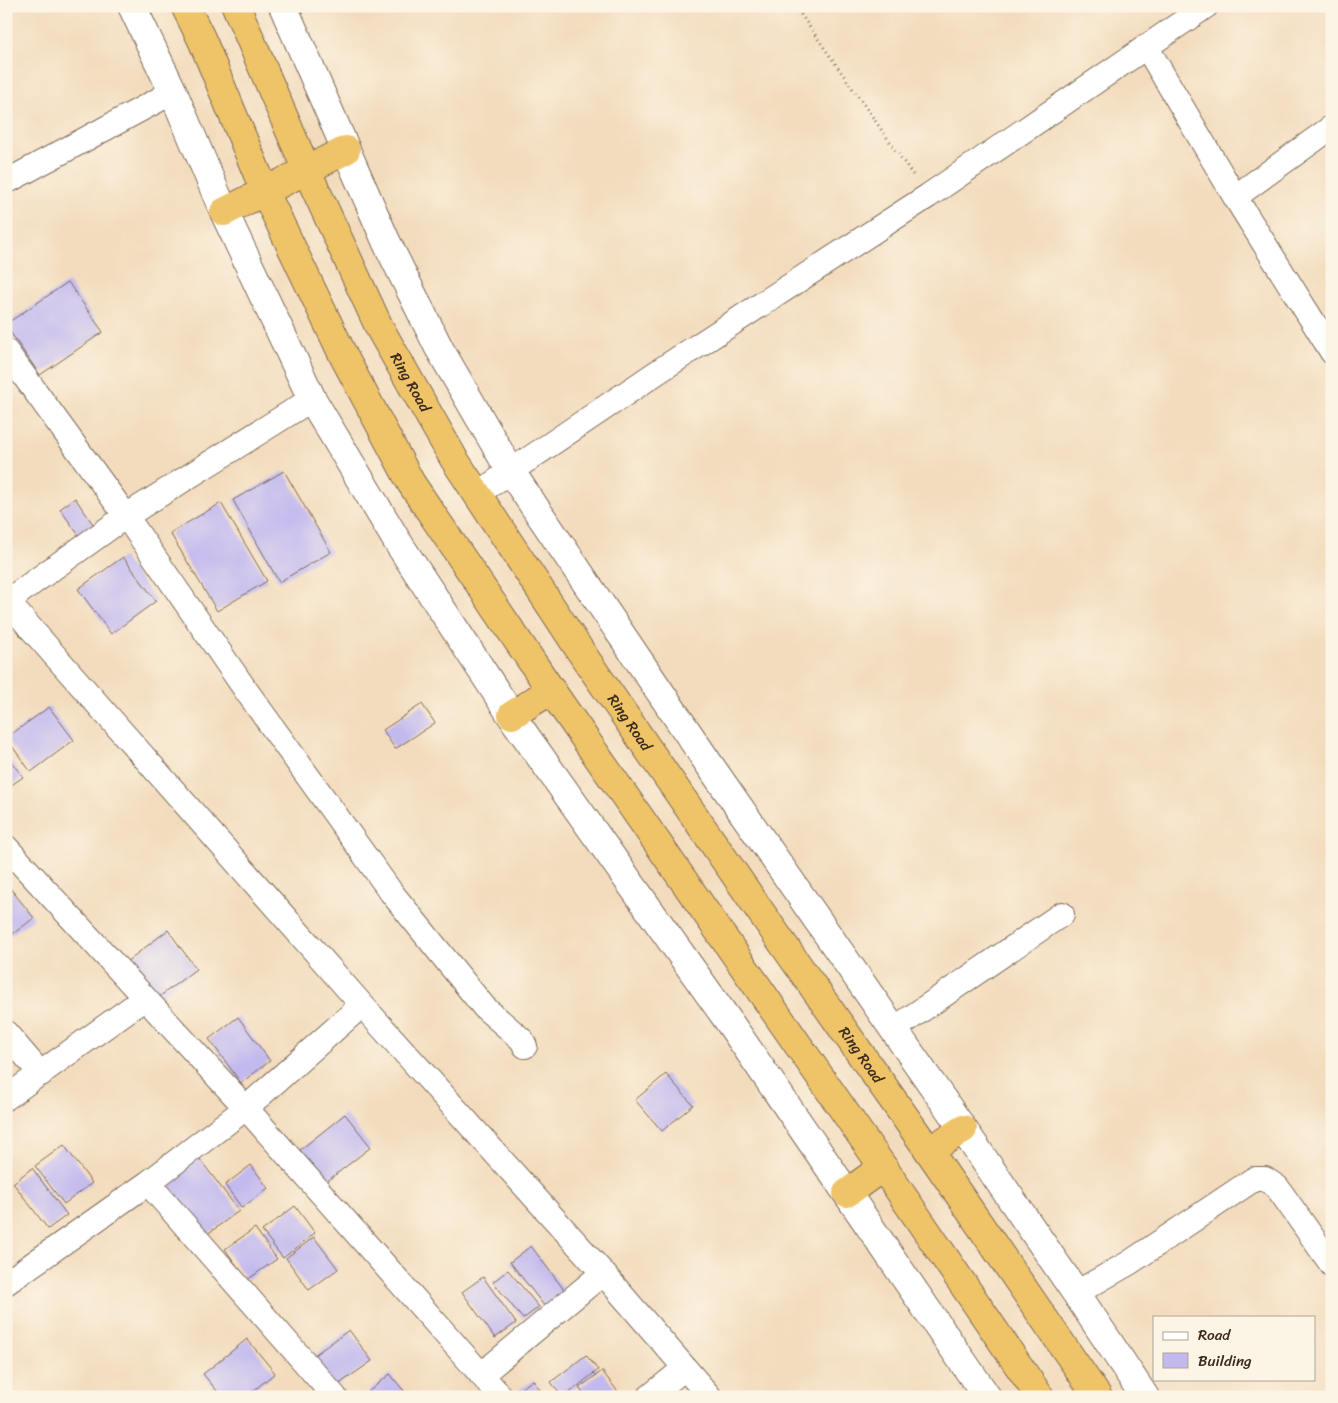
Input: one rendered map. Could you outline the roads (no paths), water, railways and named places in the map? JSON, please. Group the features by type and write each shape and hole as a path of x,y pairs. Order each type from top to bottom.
{"highway":[{"path":"185,6 202,40 265,192 344,357 411,483 551,690 883,1167 1040,1397"},
{"name":"Ring Road","path":"236,6 307,171 380,330 477,494 587,661 1098,1397"},
{"path":"224,212 346,150"},
{"path":"512,715 551,690"},
{"path":"929,1151 963,1129"},
{"path":"847,1193 883,1167"}],"street":[{"path":"132,6 174,92 224,212 312,399 397,542 512,715 727,1019 988,1397"},
{"path":"283,6 386,242 439,348 511,472 705,759 894,1029 1146,1397"},
{"path":"477,494 659,371 928,196 1206,6"},
{"path":"1146,46 1236,197 1331,348"},
{"path":"6,182 174,92"},
{"path":"1236,197 1332,127"},
{"path":"6,351 126,516 245,689 391,892 484,1008 522,1040 525,1046"},
{"path":"312,399 126,516 7,601 362,1005 603,1273 710,1397"},
{"path":"6,847 246,1108 501,1397"},
{"path":"894,1029 1062,914"},
{"path":"6,1098 145,998"},
{"path":"6,1283 148,1183 246,1108 362,1005"},
{"path":"6,1033 41,1074"},
{"path":"1076,1294 1129,1263 1254,1180 1265,1179 1277,1186 1332,1265"},
{"path":"148,1183 335,1397"},
{"path":"481,1375 603,1273"},
{"path":"649,1397 685,1368"}]}
